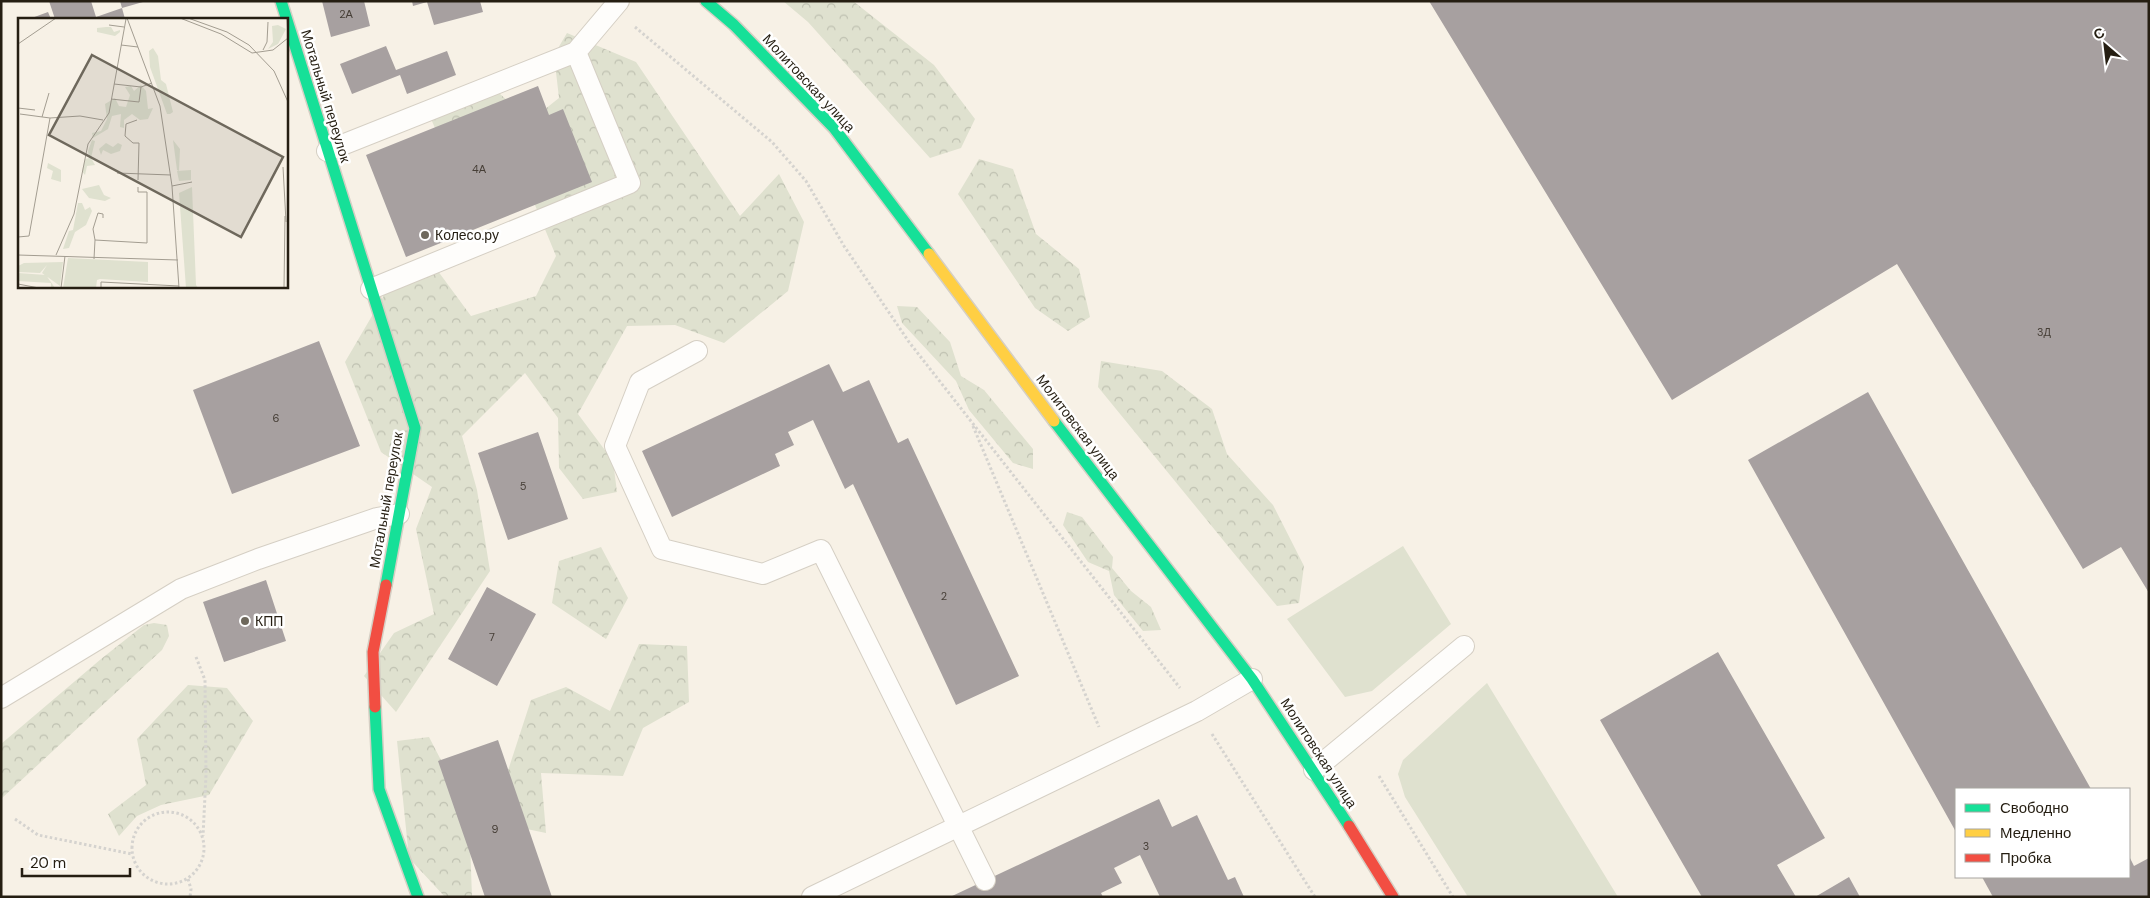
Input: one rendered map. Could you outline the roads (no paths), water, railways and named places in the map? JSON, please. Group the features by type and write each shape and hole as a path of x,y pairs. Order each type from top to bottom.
{"street":[{"name":"Мотальный переулок","path":"281,1 286,18"},
{"name":"Молитовская улица","path":"706,1 734,25 834,128 1075,449 1252,679 1314,770 1393,897"},
{"name":"Мотальный переулок","path":"288,24 415,428 373,652 379,789 418,897"}],"lane":[{"path":"327,152 576,52 616,5"},
{"path":"371,289 630,183 576,52"},
{"path":"697,351 640,382 615,446 662,549 763,574 821,550 985,880"},
{"path":"1,698 180,589 267,556 377,518 399,514"},
{"path":"1314,770 1464,646"},
{"path":"812,897 1197,711 1252,679"}],"place":[{"name":"Колесо.ру","path":"425,235"},
{"name":"КПП","path":"245,621"}]}
